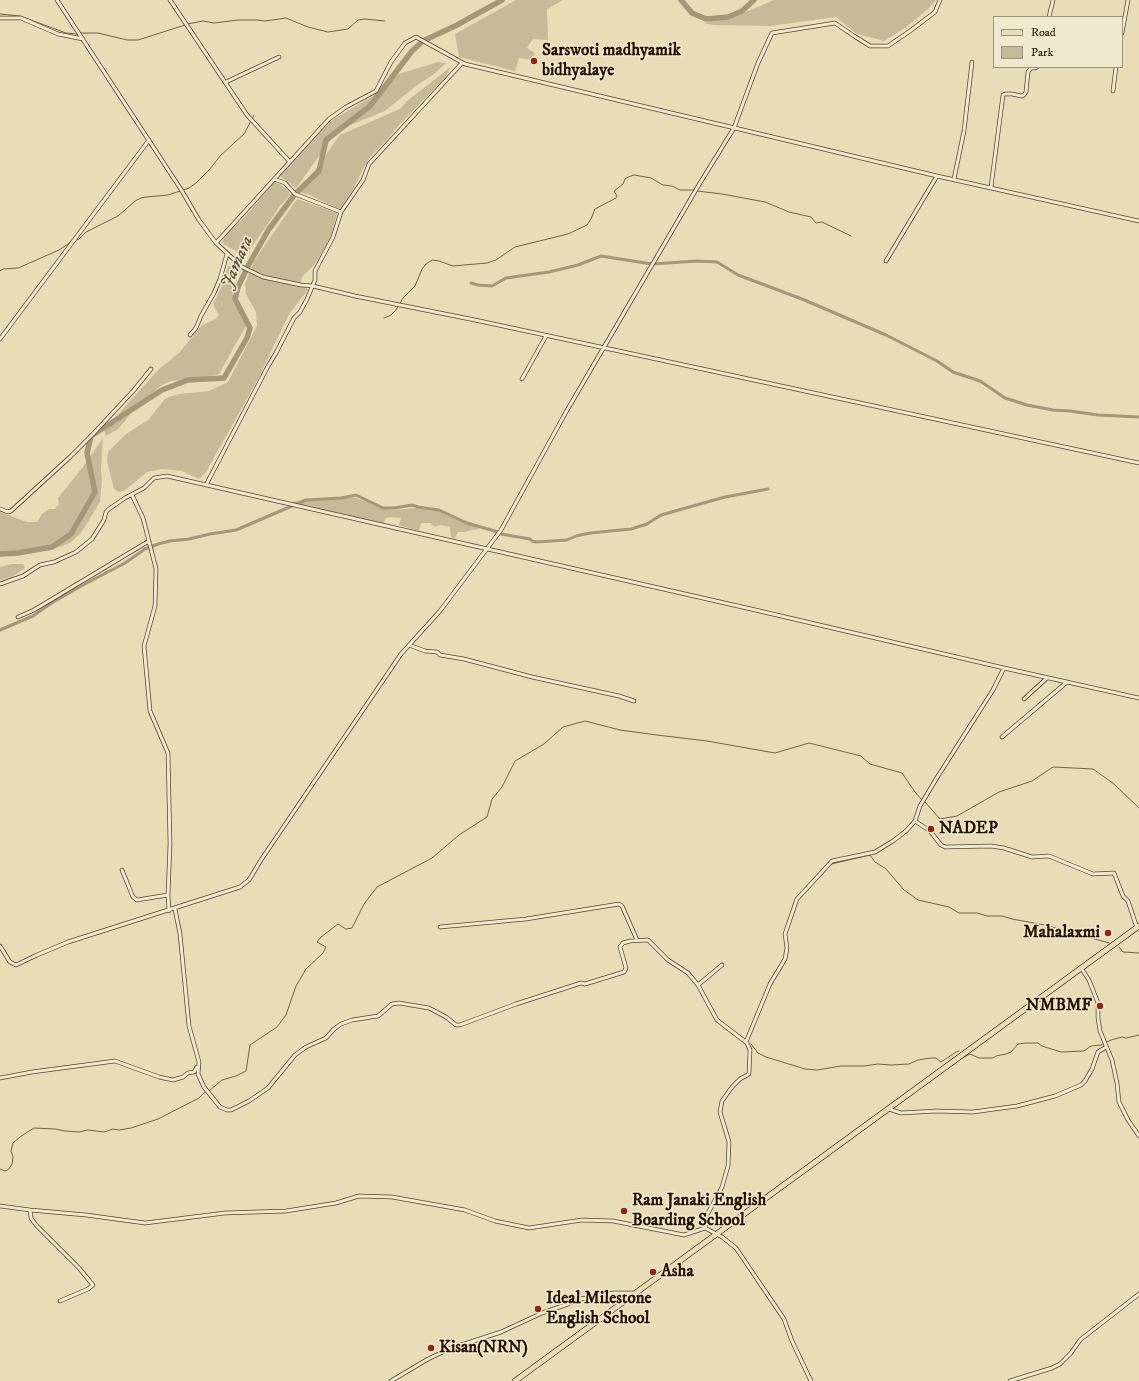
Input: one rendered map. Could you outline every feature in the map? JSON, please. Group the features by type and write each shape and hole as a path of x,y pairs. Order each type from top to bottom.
{"main road":[{"path":"515,1381 1138,927"}],"street":[{"path":"57,0 199,220 216,243 242,267 263,278 313,286 475,320 1139,463"},
{"path":"170,0 247,115 290,162"},
{"path":"0,946 10,962 16,965 68,942 169,911 240,887 249,880 396,660 440,611 501,530 566,412 605,348 656,257 734,128 758,63 772,34 836,23 870,46 888,46 935,12 940,0"},
{"path":"1049,16 1053,0"},
{"path":"1123,28 1128,0"},
{"path":"0,18 21,18 58,34 83,39"},
{"path":"216,243 330,119 346,107 376,91 391,62 405,43 416,37 462,63 937,176 1139,221"},
{"path":"226,82 279,57"},
{"path":"954,179 964,131 972,62"},
{"path":"206,485 294,318 300,312 313,286 315,271 333,237 342,212 363,180 369,164 462,63"},
{"path":"991,187 1003,96 1005,94 1024,95 1026,92 1028,72 1031,68"},
{"path":"1112,91 1116,68"},
{"path":"0,339 148,140"},
{"path":"886,261 937,176"},
{"path":"274,179 285,183 295,194 342,212"},
{"path":"190,336 196,328 214,293 220,279 227,254"},
{"path":"522,379 546,336"},
{"path":"0,509 8,512 11,511 93,434 134,390 151,369"},
{"path":"0,584 23,576 40,565 54,562 76,552 92,539 109,509 125,498 144,488 154,478 167,476 1139,698"},
{"path":"132,495 141,512 156,565 157,584 155,606 144,646 150,711 168,753 170,844 168,895 169,911"},
{"path":"18,618 34,610 149,541"},
{"path":"409,645 425,651 437,652 440,655 464,659 532,677 619,696 634,701"},
{"path":"746,1042 770,984 785,959 787,948 786,934 797,899 832,861 875,852 894,841 915,821 920,806 993,690 1004,668"},
{"path":"1024,699 1047,678"},
{"path":"1002,737 1067,682"},
{"path":"915,821 930,831 941,845 945,847 991,846 1032,856 1049,856 1093,874 1114,873 1124,896 1128,901 1138,927"},
{"path":"122,870 133,896 137,900 168,895"},
{"path":"440,927 526,919 619,904 622,906 637,940"},
{"path":"174,909 180,934 190,1026 198,1053 198,1074 204,1087 220,1107 226,1110 231,1110 249,1101 268,1088 295,1055 306,1047 326,1038 341,1024 352,1020 378,1016 392,1004 399,1003 430,1008 446,1017 456,1025 460,1025 508,1007 582,983 585,984 624,972 626,968 620,947 623,943 637,940 648,940 668,960 688,973 698,985 717,1020 746,1042 750,1050 748,1074 732,1087 722,1101 720,1112 729,1142 728,1166 722,1187 707,1215 705,1228"},
{"path":"698,985 722,965"},
{"path":"1081,968 1089,980 1097,998 1100,1031 1112,1060 1119,1102 1128,1120 1139,1136"},
{"path":"888,1109 901,1113 936,1111 973,1112 1017,1106 1055,1096 1081,1085 1085,1081 1092,1069 1098,1052 1105,1045"},
{"path":"0,1078 32,1072 85,1066 106,1061 115,1061 159,1077 174,1080 183,1077 188,1073 194,1072 199,1062"},
{"path":"0,1206 145,1223 225,1213 286,1211 336,1203 359,1196 392,1196 465,1210 495,1221 529,1228 582,1220 613,1221 684,1235 705,1228 722,1237 736,1248 784,1319 792,1341 811,1381"},
{"path":"30,1210 31,1218 36,1225 79,1268 93,1285 88,1289 60,1301"},
{"path":"391,1381 428,1359 449,1349 501,1332 542,1313 580,1299 614,1293 636,1293"},
{"path":"1010,1381 1052,1368 1060,1364 1071,1353 1080,1340 1139,1294"}],"green space":[{"path":"516,0 563,0 547,9 548,40 533,39 527,48 535,53 532,60 519,58 515,71 459,57 455,34"},
{"path":"774,0 936,0 928,9 905,28 884,41 857,34 836,17 770,26 714,25 704,23 748,11"},
{"path":"438,62 446,63 434,74 416,86 385,111 338,130 296,188 280,176 334,119 373,96 399,74"},
{"path":"452,66 444,79 371,156 340,210 310,195 299,192 340,135 400,109 407,101"},
{"path":"274,182 288,190 290,195 280,206 248,252 243,253 225,245 222,242 230,229 242,220"},
{"path":"297,199 337,213 331,236 316,263 302,277 301,283 308,290 289,314 258,379 206,472 199,479 182,471 162,469 147,472 124,491 119,492 114,489 107,461 108,452 126,434 148,420 165,399 179,394 209,391 228,382 257,326 256,312 246,294 245,284 254,261"},
{"path":"228,266 233,266 231,281 233,295 241,315 247,324 219,374 200,379 171,381 162,385 138,405 118,429 106,436 104,430 159,369 179,353 202,325 216,319 219,315 214,307 214,302 223,284"},
{"path":"103,438 100,502 81,533 70,543 51,550 0,553 0,512 27,522 37,522 42,514 49,509 55,509 59,504 58,498 83,467"},
{"path":"353,497 392,510 417,508 438,511 480,529 458,532 455,539 451,537 450,527 440,525 435,527 430,523 421,523 419,531 399,525 401,518 386,518 383,524 290,502 316,498 329,499"},
{"path":"11,564 23,564 25,568 12,577 0,580 0,567"}],"waterway":[{"name":"Jamara","path":"0,554 18,553 52,547 71,534 95,492 87,453 91,436 162,390 188,380 224,378 247,338 250,328 235,299 238,287 269,229 295,194 319,171 326,140 370,106 412,51 423,41 457,25 502,0"},
{"name":"Jamara","path":"681,0 692,13 706,19 728,17 742,11 754,0"},
{"path":"0,14 20,16 66,33 78,34"},
{"path":"188,24 203,21 214,23 238,20 265,21 286,18 308,27 328,32 348,29 358,20 365,19 385,21"},
{"path":"81,33 98,33 127,40 138,40 185,25"},
{"path":"183,190 196,183 221,155 244,134 254,115"},
{"path":"384,318 391,315 396,310 403,298 415,286 422,269 432,260 453,266 487,263 496,260 515,247 568,234 587,225 595,209 616,198 617,196 614,191 623,184 625,179 628,177 634,175 651,178 663,185 672,186 680,190 694,190"},
{"path":"76,240 86,232 118,216 135,201 141,198 168,195 180,191"},
{"path":"697,191 765,202 789,212 811,217 816,223 822,222 851,236"},
{"path":"0,271 3,269 18,268 59,250 71,242"},
{"path":"471,283 492,286 506,278 549,272 578,265 601,256 652,264 697,261 717,262 738,275 802,299 886,335 937,361 953,372 980,381 1005,398 1027,405 1053,410 1098,415 1139,417"},
{"path":"501,534 530,539 536,542 567,540 576,536 590,533 631,529 647,524 661,515 725,497 768,489"},
{"path":"0,630 33,616 53,602 125,563 145,549 170,541 236,530 306,500 341,498 356,495 383,508 412,505 439,510 467,523 498,532"},
{"path":"209,1091 222,1080 246,1071 250,1045 277,1027 286,1015 296,986 306,969 323,953 326,947 317,942 321,937 338,924 346,929 352,928 364,904 377,887 432,858 459,835 487,817 492,799 502,787 515,761 544,744 563,727 585,721 620,730 707,741 775,753 809,743 861,756 870,764 902,773 922,800"},
{"path":"925,802 940,819 957,816 999,792 1032,781 1053,767 1093,769 1114,784 1139,808"},
{"path":"831,864 870,855 875,862 886,869 904,890 918,900 949,907 959,913 977,913 987,916 1002,916 1045,925 1109,943"},
{"path":"1119,947 1123,952 1139,953"},
{"path":"964,1057 970,1054 979,1058 993,1058 1011,1052 1018,1044 1026,1043 1038,1043 1042,1046 1061,1052 1084,1051 1091,1046 1101,1045 1111,1040 1139,1035"},
{"path":"751,1044 758,1053 766,1057 805,1069 817,1070 841,1066 909,1064 918,1060 930,1058 936,1058 941,1062 959,1051"},
{"path":"0,1169 5,1171 9,1169 12,1164 13,1157 11,1151 13,1143 34,1128 79,1132 88,1130 104,1132 113,1129 119,1130 131,1128 158,1119 199,1098 205,1092"}],"place":[{"name":"Sarswoti madhyamik bidhyalaye","path":"534,61"},
{"name":"NADEP","path":"931,829"},
{"name":"Mahalaxmi","path":"1108,933"},
{"name":"NMBMF","path":"1100,1006"},
{"name":"Ram Janaki English Boarding School","path":"624,1211"},
{"name":"Asha","path":"653,1272"},
{"name":"Ideal Milestone English School","path":"538,1309"},
{"name":"Kisan(NRN)","path":"431,1348"}]}
